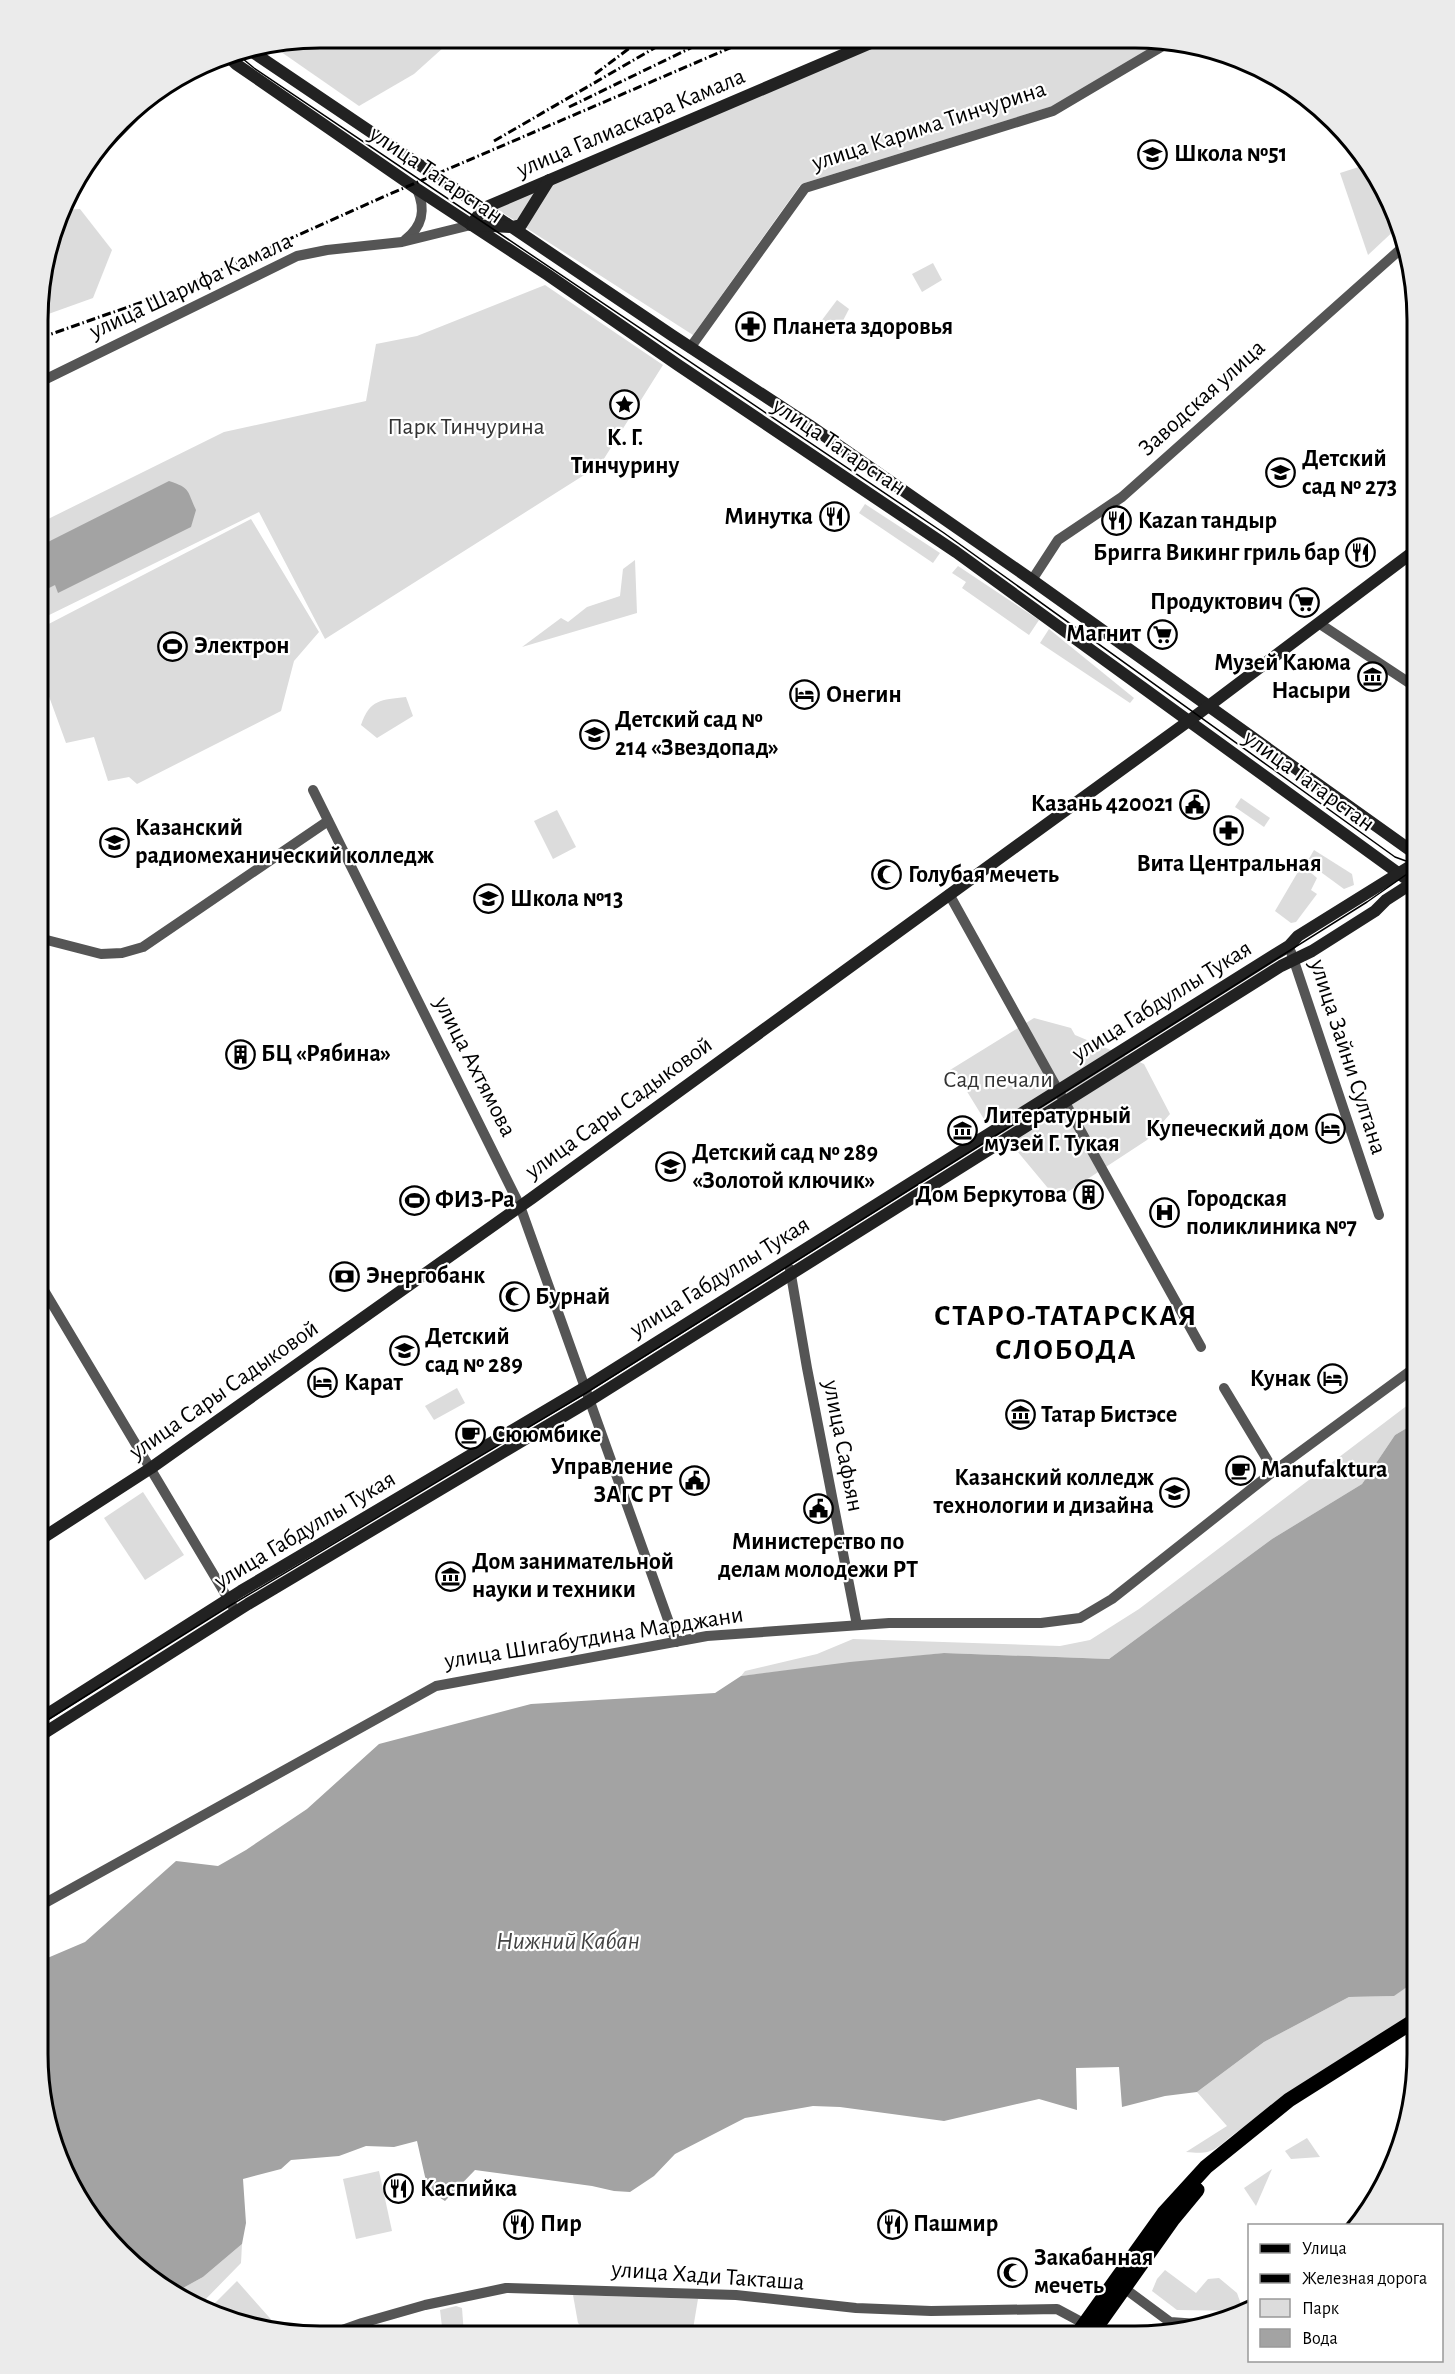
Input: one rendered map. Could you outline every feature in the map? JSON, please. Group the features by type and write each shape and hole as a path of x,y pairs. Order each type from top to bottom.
{"main road":[{"name":"улица Галиаскара Камала","path":"471,225 484,208 859,48"},
{"name":"улица Татарстан","path":"257,55 690,348 808,424 1032,580 1407,848"},
{"name":"улица Татарстан","path":"234,62 417,189 548,275 956,552 1407,878"},
{"path":"471,225 512,227 521,225 549,180"},
{"path":"678,365 690,348"},
{"name":"улица Сары Садыковой","path":"48,1535 151,1468 520,1206 1190,720 1407,557"},
{"name":"улица Габдуллы Тукая","path":"48,1731 236,1612 589,1401 792,1274 1289,946 1298,936 1407,869"},
{"name":"улица Габдуллы Тукая","path":"48,1714 228,1600 584,1388 788,1258 1293,959 1312,951 1407,888"},
{"path":"1088,2326 1164,2213 1206,2167 1289,2100 1407,2025"},
{"path":"1089,2326 1124,2288 1173,2219 1216,2170 1299,2104 1407,2036"}],"street":[{"name":"улица Карима Тинчурина","path":"690,348 805,188 1053,111 1157,49"},
{"path":"402,242 414,233 422,221 424,207 417,189"},
{"name":"улица Шарифа Камала","path":"48,378 297,256 327,250 402,242 471,225"},
{"name":"Заводская улица","path":"1032,580 1058,540 1122,497 1398,251"},
{"path":"1320,624 1407,681"},
{"name":"улица Ахтямова","path":"313,790 520,1206 676,1642"},
{"path":"48,940 100,954 122,953 143,947 328,821"},
{"path":"949,894 1201,1347"},
{"name":"улица Зайни Султана","path":"1289,946 1379,1215"},
{"name":"улица Сафьян","path":"788,1258 857,1625"},
{"path":"48,1297 236,1612"},
{"name":"улица Шигабутдина Марджани","path":"48,1901 436,1686 707,1636 889,1623 1041,1623 1080,1618 1112,1599 1274,1471 1407,1373"},
{"path":"1224,1388 1274,1471"},
{"name":"улица Хади Такташа","path":"354,2326 389,2314 506,2288 736,2295 856,2308 1057,2309 1077,2326"},
{"path":"1124,2288 1170,2322 1179,2323"}],"green space":[{"path":"320,48 443,48 414,74 359,106 279,51"},
{"path":"870,48 1150,49 1072,100 801,184 693,335 495,208"},
{"path":"1359,167 1371,184 1393,232 1368,255 1340,173"},
{"path":"72,209 80,209 112,250 93,298 48,314 50,284 57,249"},
{"path":"933,263 942,280 922,292 912,274"},
{"name":"Парк Тинчурина","path":"545,285 663,365 600,465 325,639 259,512 48,616 48,519 224,432 366,401 376,344 417,336"},
{"path":"837,300 849,309 835,336 819,324"},
{"path":"865,504 940,553 933,563 859,513"},
{"name":"Электрон","path":"251,519 319,632 294,661 281,711 137,784 129,777 108,781 94,737 66,743 48,694 48,624"},
{"path":"635,560 637,613 522,647 561,618 568,622 587,607 620,596 623,569"},
{"path":"958,566 1039,620 1029,635 962,588 966,582 952,573"},
{"path":"1049,629 1134,698 1130,703 1040,643"},
{"path":"406,697 413,716 377,738 361,725 368,710 378,702"},
{"path":"1241,798 1270,818 1264,827 1235,807"},
{"path":"557,810 576,847 553,859 534,821"},
{"path":"1314,850 1352,874 1354,885 1344,889 1307,862"},
{"path":"1302,865 1317,878 1311,890 1317,894 1296,922 1291,923 1275,911"},
{"name":"Сад печали","path":"1034,1018 1071,1028 1075,1035 1144,1064 1170,1114 1147,1140 1057,1199 992,1121 987,1124 963,1085 950,1070"},
{"path":"457,1388 465,1403 434,1420 425,1406"},
{"path":"1407,1406 1407,1428 1395,1435 1362,1484 1272,1539 1109,1659 944,1653 741,1676 745,1671 817,1654 853,1639 1060,1646 1090,1640 1139,1609"},
{"path":"143,1492 184,1555 145,1580 104,1518"},
{"path":"1407,1987 1407,2018 1234,2134 1217,2148 1202,2153 1186,2152 1227,2126 1197,2092 1264,2042 1349,1997 1393,1996"},
{"path":"1307,2138 1320,2157 1291,2159 1285,2151"},
{"path":"1272,2169 1256,2206 1244,2188"},
{"path":"379,2171 392,2231 356,2239 343,2179"},
{"path":"242,2244 241,2263 205,2300 182,2289 203,2277"},
{"path":"1165,2270 1196,2293 1208,2279 1219,2278 1237,2293 1241,2304 1226,2311 1177,2310 1152,2291 1157,2279"},
{"path":"237,2281 273,2322 232,2312 214,2304"},
{"path":"573,2295 698,2299 694,2326 581,2326 578,2323"},
{"path":"456,2306 462,2308 463,2326 442,2326 440,2310"}],"water":[{"path":"169,481 185,488 196,510 191,527 58,593 55,585 48,588 48,542"},
{"name":"Нижний Кабан","path":"1407,1428 1407,1987 1394,1996 1349,1997 1264,2042 1197,2092 1165,2096 1122,2107 1119,2067 1076,2068 1077,2110 1039,2099 944,2121 840,2107 813,2106 745,2118 675,2154 654,2176 630,2192 475,2170 445,2201 428,2190 417,2141 394,2147 366,2146 339,2156 291,2160 281,2169 243,2179 246,2223 242,2244 203,2277 182,2289 154,2270 115,2233 84,2190 62,2142 50,2090 48,1958 85,1942 176,1861 218,1866 246,1850 307,1809 379,1744 531,1704 715,1693 741,1676 850,1662 944,1653 1109,1659 1272,1539 1362,1484 1395,1435"}],"tram line":[{"path":"243,59 944,533 1395,857 1407,861"},
{"path":"48,1720 231,1605 586,1393 1367,902 1407,874"}],"railway":[{"path":"595,74 630,48"},
{"path":"494,141 654,48"},
{"path":"569,107 690,48"},
{"path":"48,335 176,290 385,196 730,48"}],"place":[{"name":"Школа №51","path":"1153,154"},
{"name":"Планета здоровья","path":"751,327"},
{"name":"К. Г. Тинчурину","path":"625,405"},
{"name":"Детский сад № 273","path":"1281,473"},
{"name":"Минутка","path":"834,517"},
{"name":"Kazan тандыр","path":"1117,521"},
{"name":"Бригга Викинг гриль бар","path":"1361,553"},
{"name":"Продуктович","path":"1304,602"},
{"name":"Магнит","path":"1162,634"},
{"name":"Электрон","path":"173,646"},
{"name":"Музей Каюма Насыри","path":"1372,677"},
{"name":"Онегин","path":"805,695"},
{"name":"Детский сад № 214 «Звездопад»","path":"594,734"},
{"name":"Казань 420021","path":"1195,804"},
{"name":"Вита Центральная","path":"1229,831"},
{"name":"Казанский радиомеханический колледж","path":"114,842"},
{"name":"Голубая мечеть","path":"887,875"},
{"name":"Школа №13","path":"489,899"},
{"name":"БЦ «Рябина»","path":"240,1054"},
{"name":"Купеческий дом","path":"1330,1129"},
{"name":"Литературный музей Г. Тукая","path":"963,1130"},
{"name":"Детский сад № 289 «Золотой ключик»","path":"671,1167"},
{"name":"Дом Беркутова","path":"1088,1195"},
{"name":"ФИЗ-Ра","path":"414,1200"},
{"name":"Городская поликлиника №7","path":"1165,1213"},
{"name":"Энергобанк","path":"345,1276"},
{"name":"Бурнай","path":"514,1297"},
{"name":"Детский сад № 289","path":"404,1351"},
{"name":"Кунак","path":"1332,1379"},
{"name":"Карат","path":"323,1383"},
{"name":"Татар Бистэсе","path":"1020,1415"},
{"name":"Сююмбике","path":"471,1435"},
{"name":"Manufaktura","path":"1240,1470"},
{"name":"Управление ЗАГС РТ","path":"694,1481"},
{"name":"Казанский колледж технологии и дизайна","path":"1175,1492"},
{"name":"Министерство по делам молодежи РТ","path":"818,1509"},
{"name":"Дом занимательной науки и техники","path":"451,1576"},
{"name":"Каспийка","path":"399,2189"},
{"name":"Пир","path":"519,2224"},
{"name":"Пашмир","path":"892,2224"},
{"name":"Закабанная мечеть","path":"1013,2272"}],"district":[{"name":"СТАРО-ТАТАРСКАЯ СЛОБОДА","path":"1066,1333"}]}
